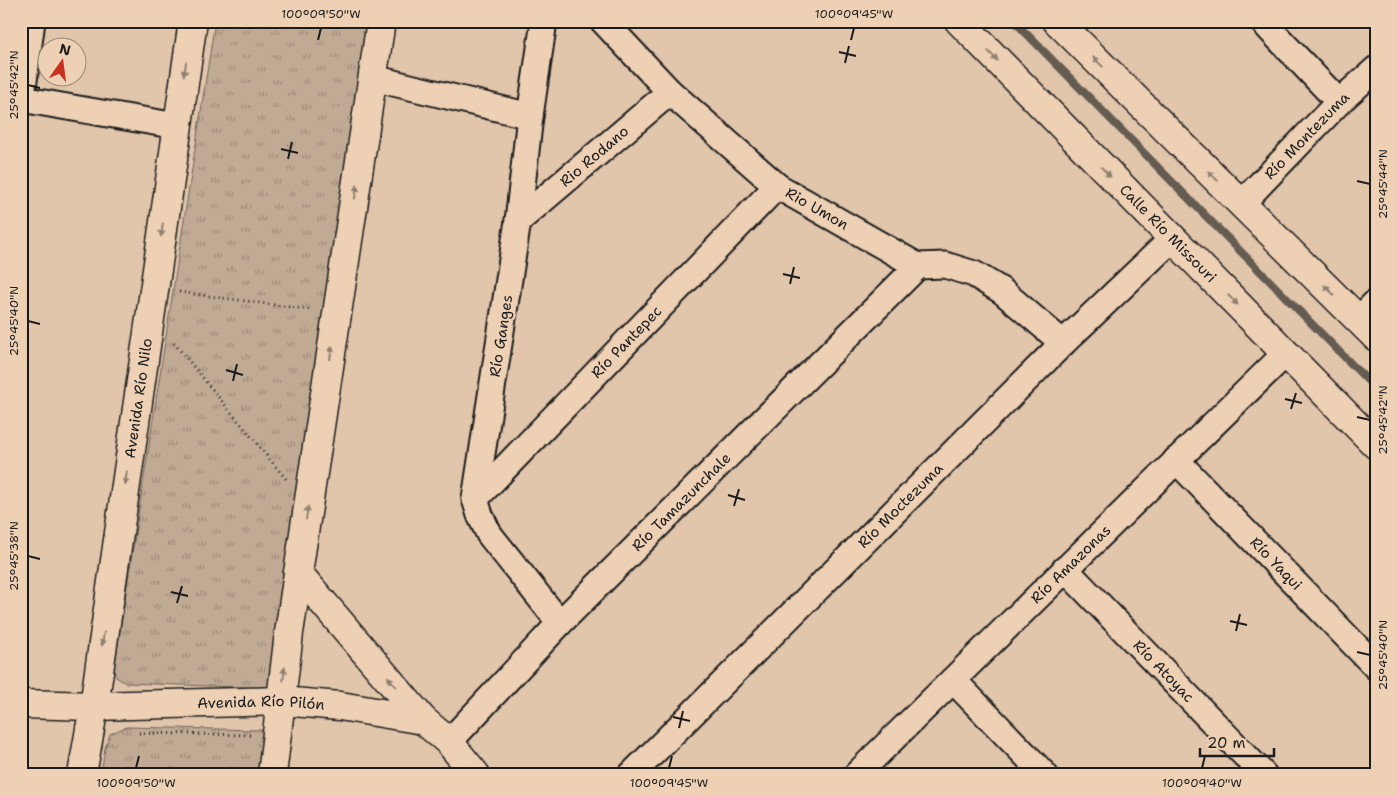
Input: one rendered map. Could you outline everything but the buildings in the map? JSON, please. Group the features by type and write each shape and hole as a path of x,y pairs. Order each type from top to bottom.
{"street":[{"path":"21,103 32,21"},
{"name":"Avenida Río Nilo","path":"82,775 94,706 193,21"},
{"path":"272,775 289,633 381,21"},
{"name":"Río Ganges","path":"544,21 530,116 518,221 475,499 489,534 560,623"},
{"name":"Rio Umon","path":"603,21 670,92 777,186 918,266"},
{"name":"Calle Río Missouri","path":"958,21 1376,445"},
{"path":"1057,21 1241,204 1370,320"},
{"path":"1262,21 1340,102"},
{"name":"Río Montezuma","path":"1241,204 1340,102 1376,69"},
{"path":"373,78 530,116"},
{"name":"Rio Rodano","path":"518,221 670,92"},
{"path":"22,99 177,126"},
{"name":"Río Pantepec","path":"475,499 777,186"},
{"name":"Río Moctezuma","path":"631,775 1063,343 1172,239"},
{"path":"918,266 945,265 974,274 1002,291 1063,343"},
{"name":"Río Tamazunchale","path":"449,742 560,623 918,266"},
{"name":"Río Amazonas","path":"856,775 1286,353"},
{"name":"Río Yaqui","path":"1176,460 1376,667"},
{"name":"Río Atoyac","path":"1065,569 1264,775"},
{"path":"298,573 423,720 449,742 476,775"},
{"path":"953,680 1045,775"},
{"name":"Avenida Río Pilón","path":"21,704 94,706 281,701 340,706 423,720"}],"path":[{"path":"179,292 314,310"},
{"path":"171,340 292,485"},
{"path":"133,733 258,735"}],"green space":[{"path":"215,21 371,21 273,683 266,688 125,683 116,677 114,670"},
{"path":"126,727 261,730 268,734 266,775 101,775 105,748 110,734"}],"waterway":[{"path":"1014,21 1376,389"}]}
